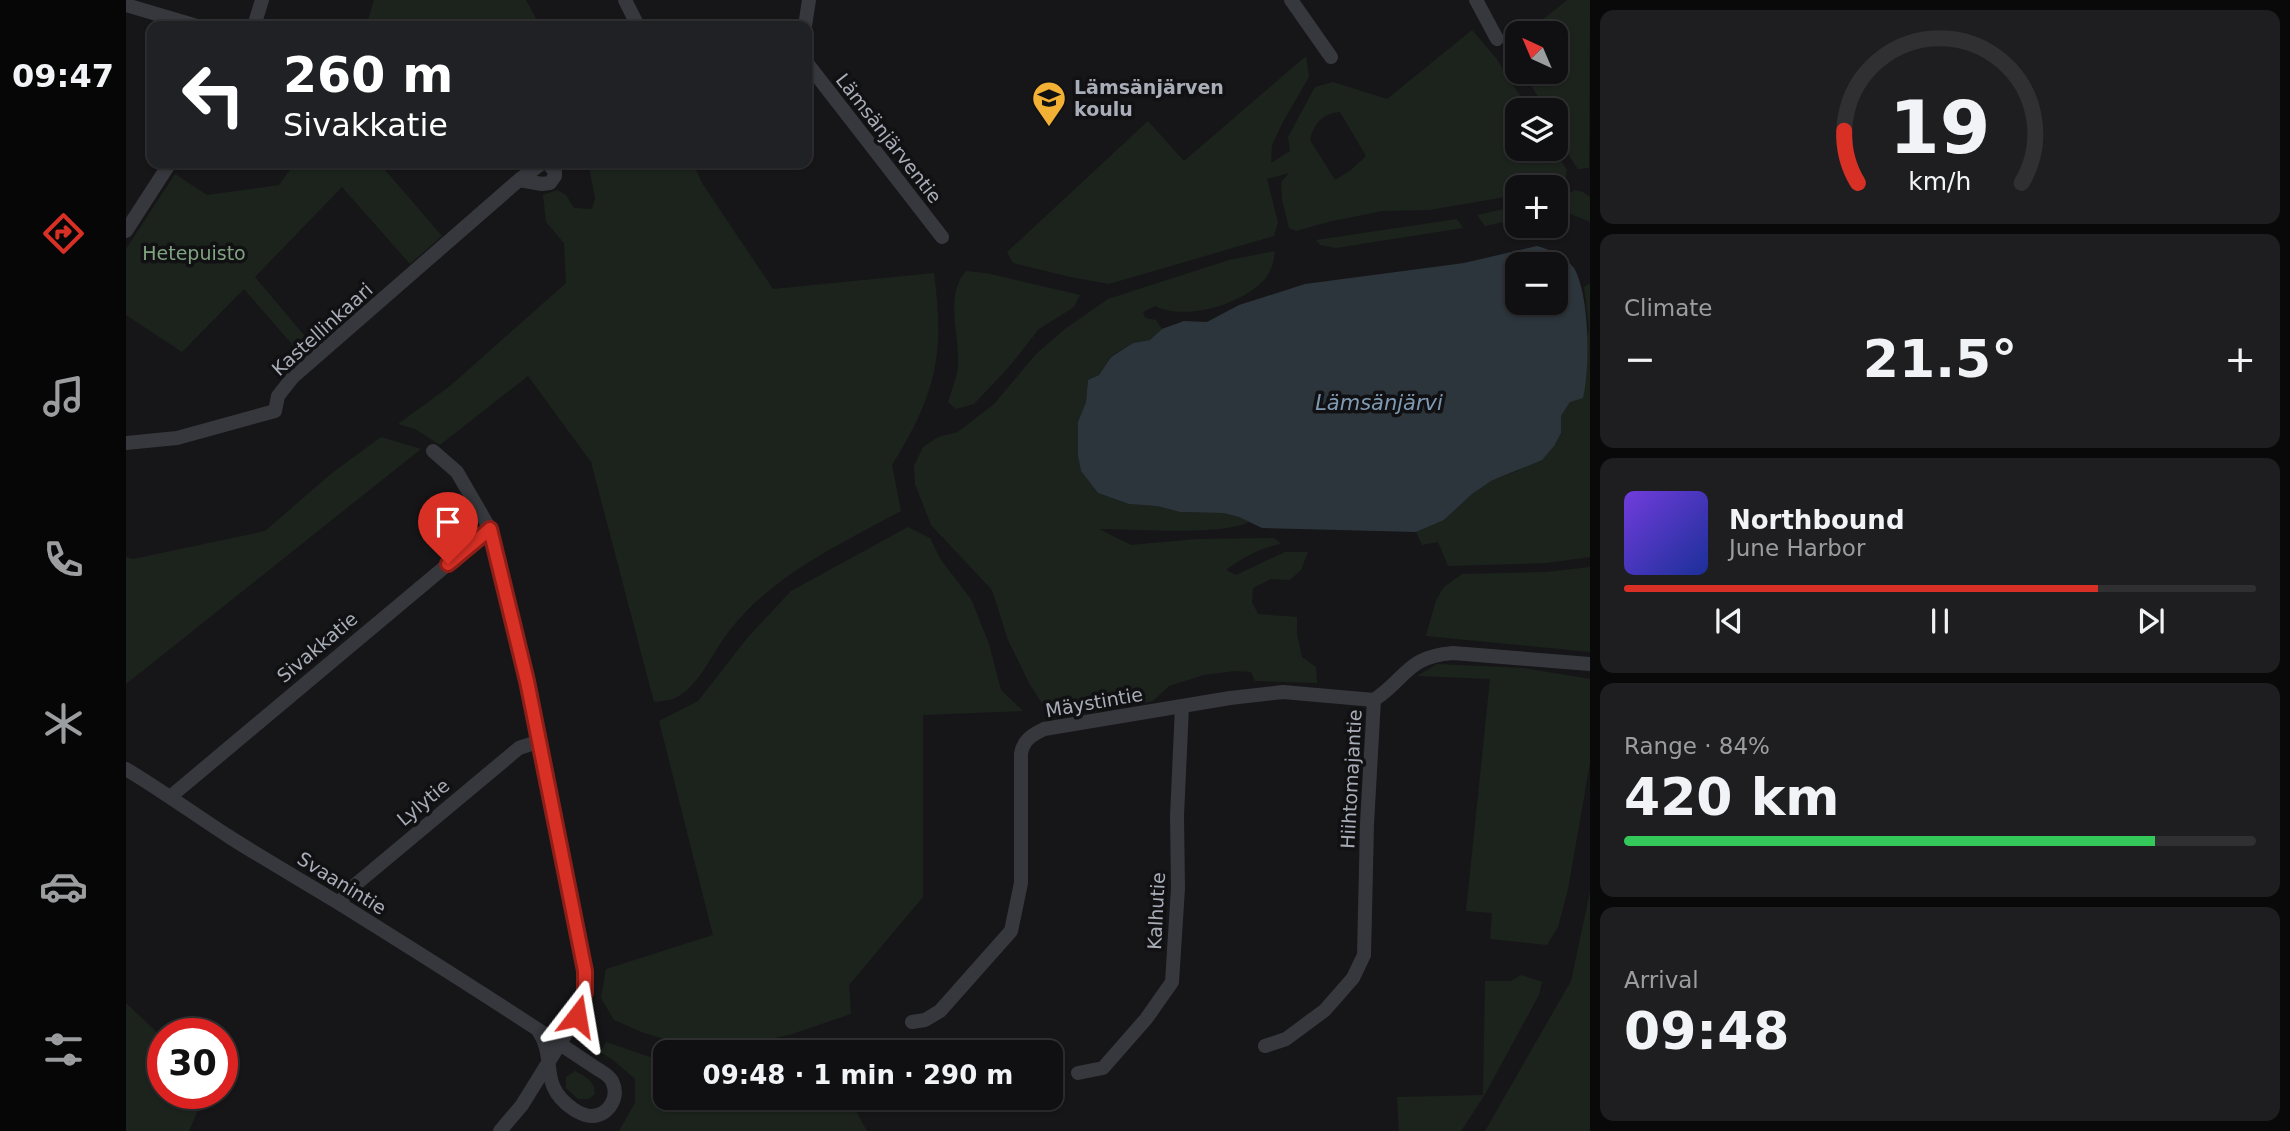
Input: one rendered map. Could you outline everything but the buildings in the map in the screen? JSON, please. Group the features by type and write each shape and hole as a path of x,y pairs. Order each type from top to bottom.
{"street":[{"path":"256,21 262,0"},
{"path":"625,0 636,21"},
{"path":"806,21 809,0"},
{"path":"1291,0 1331,57"},
{"path":"1476,0 1496,39"},
{"path":"126,5 180,21"},
{"name":"Lämsänjärventie","path":"812,69 942,237"},
{"path":"126,231 167,168"},
{"name":"Kastellinkaari","path":"126,443 177,438 275,411 278,396 293,377 535,168"},
{"path":"519,180 550,183 555,176 552,168"},
{"path":"433,451 457,472 490,529 540,741 585,971 585,992 577,1016 522,1105 500,1131"},
{"name":"Sivakkatie","path":"170,797 490,529"},
{"name":"Hiihtomajantie","path":"1265,1046 1286,1039 1325,1010 1353,978 1364,956 1367,824 1374,700 1391,688 1406,670 1433,654 1453,653 1590,664"},
{"name":"Mäystintie","path":"912,1022 925,1020 940,1011 1011,931 1021,883 1021,754 1025,741 1044,729 1230,698 1283,692 1374,700"},
{"name":"Kalhutie","path":"1078,1073 1103,1068 1146,1019 1172,982 1178,888 1177,816 1182,707"},
{"name":"Lylytie","path":"340,904 349,890 519,748 540,741"},
{"name":"Svaanintie","path":"126,769 228,836 340,904 560,1043 607,1075 615,1090 612,1105 604,1113 596,1116 577,1112 555,1093 550,1082 547,1046 538,1030"}],"green space":[{"path":"374,0 526,0 537,21 368,21"},
{"path":"1567,0 1590,0 1589,168 1578,169 1568,153 1568,98 1539,98 1530,84 1568,84 1568,21 1541,21"},
{"path":"1472,30 1505,72 1505,84 1512,84 1521,98 1505,98 1505,161 1561,161 1567,170 1566,175 1505,175 1505,197 1429,210 1383,211 1296,231 1289,228 1282,199 1281,182 1289,173 1267,179 1278,222 1274,236 1109,284 1013,263 1007,252 1148,121 1184,161 1306,56 1309,77 1272,145 1271,163 1290,151 1288,137 1315,87 1333,82 1387,99","holes":["1340,112 1366,156 1335,180 1310,140 1314,129 1324,117"]},
{"name":"Hetepuisto","path":"291,168 383,168 442,236 410,264 342,187 255,277 314,347 303,357 244,289 182,352 126,315 126,249 175,174 207,195 279,185"},
{"path":"589,168 695,168 702,183 773,289 934,273 938,335 934,371 917,420 892,465 901,511 809,562 766,593 729,631 691,686 675,698 664,701 654,702 591,462 528,376 440,445 415,429 398,424 450,386 566,283 564,243 546,222 543,195 557,190 566,195 574,208 592,209 595,198"},
{"path":"1575,190 1590,197 1590,222 1568,213 1568,193"},
{"path":"1505,209 1505,222 1485,226 1477,215"},
{"path":"1457,219 1463,228 1336,248 1320,245 1316,240"},
{"path":"1275,251 1272,267 1266,278 1241,297 1196,311 1181,312 1155,306 1143,312 1145,318 1156,320 1162,329 1150,340 1133,343 1111,356 1099,375 1088,380 1086,402 1078,423 1081,471 1098,493 1129,504 1157,506 1180,512 1223,513 1249,522 1219,529 1198,530 1099,529 1131,545 1197,539 1274,538 1281,544 1252,554 1226,570 1236,575 1285,552 1308,552 1301,570 1290,580 1271,579 1253,588 1252,602 1258,614 1297,617 1297,634 1302,657 1316,667 1317,683 1255,681 1251,672 1235,671 1204,675 1169,686 1153,701 1070,717 1043,705 1008,640 992,590 931,525 915,484 914,466 923,447 938,437 958,432 994,404 1036,354 1065,329 1108,299 1229,260"},
{"path":"966,271 986,273 1080,295 1074,307 1039,329 1008,368 974,404 956,409 948,402 958,366 954,304 959,281"},
{"path":"1590,283 1590,557 1547,563 1448,566 1438,542 1422,545 1416,532 1444,520 1472,494 1491,481 1517,471 1561,433 1561,416 1570,402 1589,328 1584,287"},
{"path":"381,437 421,449 126,684 126,557 133,559 265,531 332,473"},
{"path":"908,527 930,538 941,560 971,599 989,644 1001,690 1023,711 923,715 923,897 849,985 851,1014 789,1035 765,1040 668,1040 644,1033 614,1020 601,998 606,969 713,935 659,721 698,701 748,637 791,591"},
{"path":"1590,567 1590,652 1426,636 1436,600 1444,587 1462,574 1546,572"},
{"path":"1437,664 1524,668 1590,679 1590,763 1568,889 1558,927 1547,945 1490,939 1492,913 1466,911 1490,679 1417,676"},
{"path":"1590,892 1590,1131 1485,1131 1571,981"},
{"path":"1521,975 1542,982 1539,995 1484,1096 1461,1131 1399,1131 1397,1097 1483,1095 1485,981 1511,981"},
{"path":"126,1003 147,1023 147,1109 199,1109 189,1131 126,1131"},
{"path":"606,1042 653,1058 653,1110 857,1110 867,1131 619,1131 635,1103 635,1079 600,1052"},
{"path":"575,1071 592,1083 595,1094 589,1099 578,1099 566,1088 566,1077"}],"water":[{"name":"Lämsänjärvi","path":"1537,246 1553,252 1511,252"},
{"name":"Lämsänjärvi","path":"1505,253 1505,315 1568,315 1568,262 1579,280 1586,313 1587,369 1583,398 1570,402 1561,416 1561,433 1542,460 1491,481 1472,494 1444,520 1416,532 1262,528 1223,513 1180,512 1157,506 1129,504 1098,493 1081,471 1078,455 1078,422 1086,402 1088,380 1099,375 1111,357 1133,343 1150,340 1162,329 1184,321 1207,322 1239,305 1305,284 1464,263"}],"place":[{"name":"Lämsänjärven koulu","path":"1049,128"}],"route":[{"path":"448,564 490,529 527,681 585,971 585,992 577,1016"}]}
